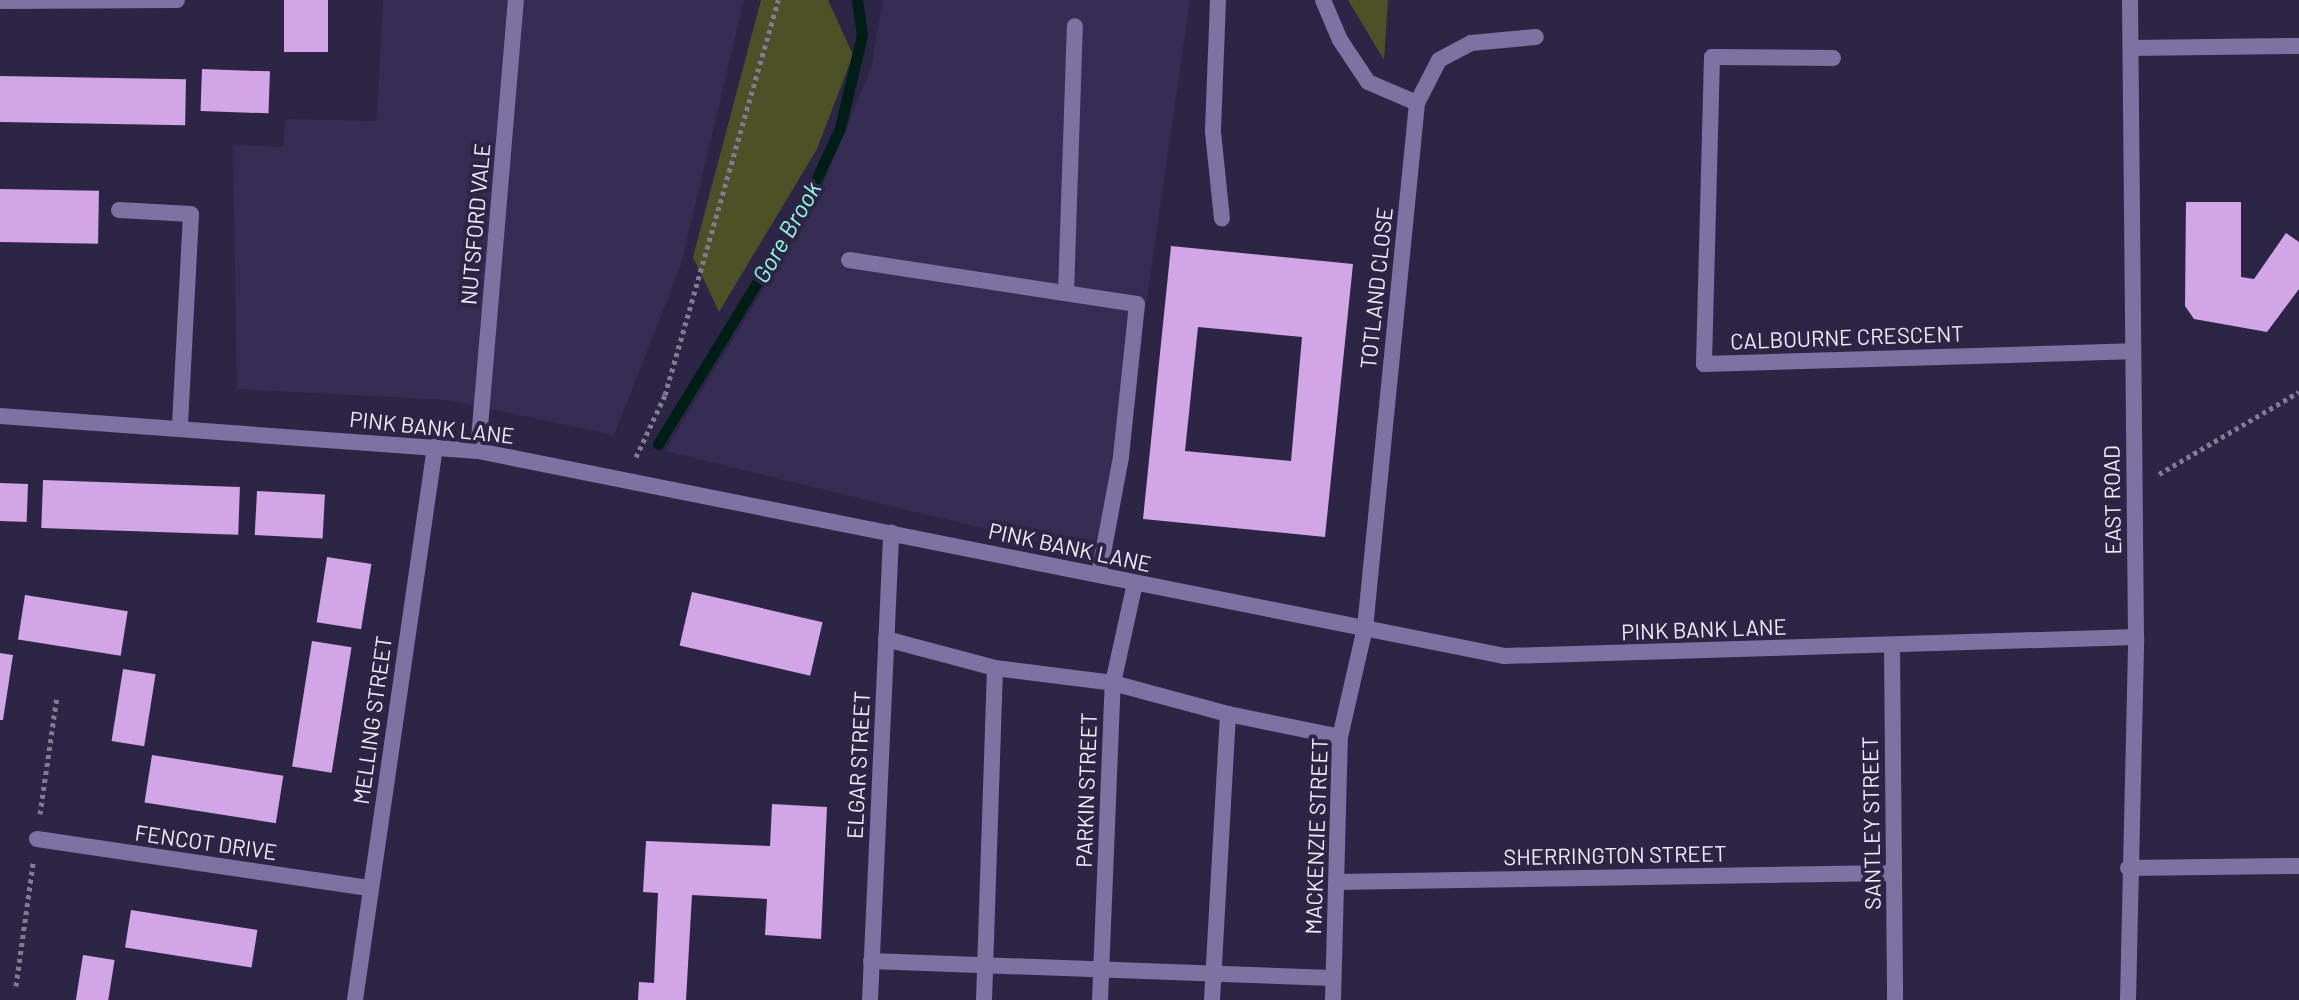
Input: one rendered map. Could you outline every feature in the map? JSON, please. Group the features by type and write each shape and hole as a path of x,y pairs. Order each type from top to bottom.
{"street":[{"path":"0,1 177,0"},
{"name":"NUTSFORD VALE","path":"478,451 516,0"},
{"path":"1218,0 1213,132 1222,219"},
{"path":"1323,0 1340,40 1368,82 1417,103"},
{"name":"EAST ROAD","path":"2128,1000 2128,868 2136,637 2130,0"},
{"path":"1066,293 1075,26"},
{"name":"TOTLAND CLOSE","path":"1365,628 1417,103 1439,60 1471,43 1536,37"},
{"path":"2131,48 2299,46"},
{"name":"CALBOURNE CRESCENT","path":"1833,58 1712,57 1704,364 2131,351"},
{"path":"119,210 191,214 180,427"},
{"path":"849,260 1137,304 1121,457 1099,575"},
{"name":"PINK BANK LANE","path":"0,416 478,451 626,478 1504,656 2136,637"},
{"name":"MELLING STREET","path":"355,1000 435,447"},
{"name":"ELGAR STREET","path":"870,1000 891,532"},
{"name":"PARKIN STREET","path":"1100,1000 1113,683 1135,583"},
{"name":"MACKENZIE STREET","path":"1333,1000 1340,737 1365,628"},
{"path":"886,639 995,668 1113,683 1228,714 1340,737"},
{"name":"SANTLEY STREET","path":"1892,646 1895,1000"},
{"path":"984,1000 995,668"},
{"path":"1212,1000 1228,714"},
{"name":"FENCOT DRIVE","path":"37,839 370,888"},
{"path":"2128,868 2299,866"},
{"name":"SHERRINGTON STREET","path":"1337,882 1894,873"},
{"path":"871,961 1333,978"}],"path":[{"path":"626,478 665,395 778,0"},
{"path":"2133,482 2158,475 2299,392"}],"shaded area":[{"path":"383,0 744,0 681,265 614,435 448,400 237,389 233,145 283,147 286,119 377,121"},
{"path":"883,0 1190,0 1109,559 665,451 815,204 871,68"}],"green space":[{"path":"761,0 828,0 853,55 817,149 719,312 693,257"},
{"path":"1348,0 1388,0 1384,60"}],"building":[{"path":"284,0 328,0 328,52 284,52"},
{"path":"202,69 270,71 268,113 201,111"},
{"path":"0,76 186,79 185,125 0,122"},
{"path":"0,189 99,191 98,244 0,242"},
{"path":"2186,202 2241,202 2241,277 2254,279 2286,233 2299,242 2299,289 2267,332 2194,319 2185,306"},
{"path":"1171,246 1353,264 1325,537 1143,519","holes":["1198,327 1302,337 1291,461 1185,451"]},
{"path":"43,480 240,487 238,535 41,528"},
{"path":"0,483 28,484 27,522 0,521"},
{"path":"257,491 325,495 323,538 255,535"},
{"path":"327,557 371,564 361,629 317,622"},
{"path":"692,592 823,622 810,676 680,646"},
{"path":"25,595 128,611 121,656 18,639"},
{"path":"312,641 352,647 332,773 292,766"},
{"path":"0,653 13,655 3,720 0,720"},
{"path":"123,669 156,674 144,746 112,741"},
{"path":"152,755 283,776 276,823 144,802"},
{"path":"772,804 827,807 821,939 765,935 767,899 692,895 686,1000 638,1000 639,982 654,983 658,893 643,892 646,841 770,846"},
{"path":"131,910 257,930 251,968 125,948"},
{"path":"83,955 115,960 108,1000 76,1000"}],"waterway":[{"name":"Gore Brook","path":"658,444 805,204 840,128 862,35 857,0"}]}
